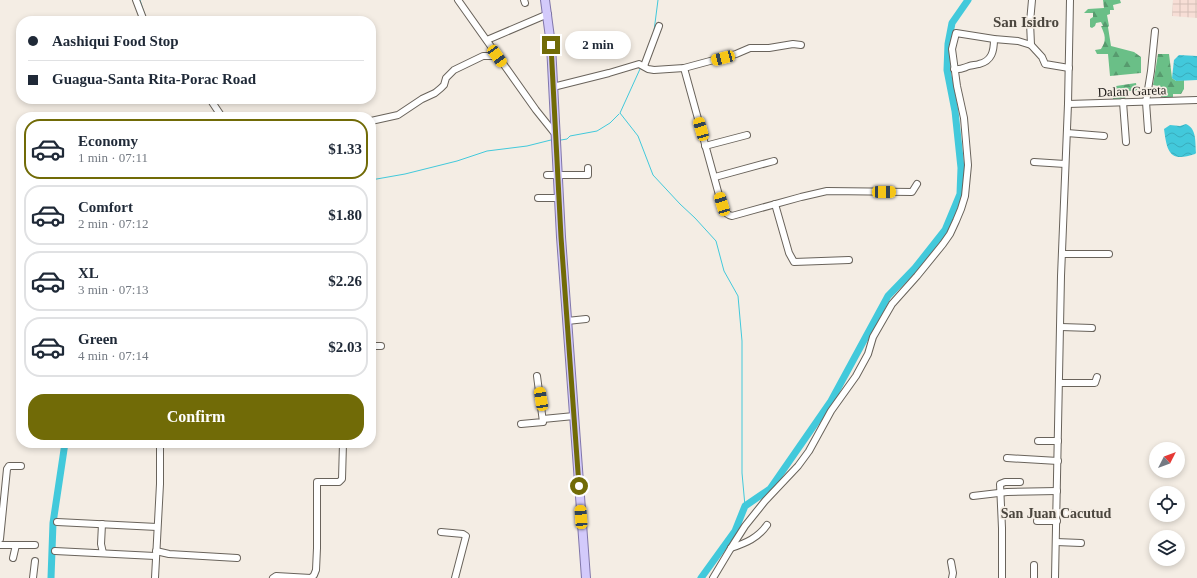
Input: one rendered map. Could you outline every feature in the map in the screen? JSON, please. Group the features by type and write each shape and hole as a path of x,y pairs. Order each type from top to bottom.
{"main road":[{"path":"545,0 548,14 554,87 567,321 586,578"}],"street":[{"path":"136,0 142,16"},
{"path":"458,0 556,138"},
{"path":"1031,45 1030,22 1032,0"},
{"path":"1055,578 1062,254 1068,104 1070,0"},
{"path":"487,40 548,14"},
{"path":"644,66 659,26"},
{"path":"1148,130 1146,102 1155,31"},
{"path":"713,578 731,548 765,501 798,466 809,450 831,411 856,376 868,354 874,337 892,304 943,244 950,234 962,209 965,196 968,165 964,118 954,69 952,49 956,33 1018,41 1031,45 1042,56 1045,64 1069,68"},
{"path":"954,69 963,69 970,65 981,64 988,59 994,51 994,39"},
{"path":"554,87 639,64 648,69 654,70 684,68 736,54 750,48 769,48 794,44 801,45"},
{"path":"376,120 398,115 422,99 435,93 444,85 446,78 454,70 483,56 497,56"},
{"path":"684,68 714,177 725,213 729,216 827,191 912,192 917,184"},
{"name":"Dalan Gareta","path":"1068,104 1197,100"},
{"path":"1123,102 1126,142"},
{"path":"1067,133 1104,136"},
{"path":"706,146 747,135"},
{"path":"714,177 774,161"},
{"path":"1034,162 1065,164"},
{"path":"547,176 588,176 588,168"},
{"path":"538,198 559,198"},
{"path":"775,204 789,253 794,262 849,260"},
{"path":"1062,254 1109,254"},
{"path":"567,321 586,319"},
{"path":"1061,327 1092,328"},
{"path":"376,346 382,346"},
{"path":"537,376 543,419"},
{"path":"1060,383 1095,383 1097,377"},
{"path":"521,424 543,422 543,419 574,416"},
{"path":"1038,441 1058,441"},
{"path":"155,578 155,554 160,484 160,448"},
{"path":"273,578 276,576 311,578 314,575 316,570 317,555 317,482 340,482 342,478 343,448"},
{"path":"1007,458 1058,461"},
{"path":"0,539 7,469 9,466 21,466"},
{"path":"1002,578 1000,484 1020,482"},
{"path":"973,496 1000,493 1057,491"},
{"path":"1057,512 1080,515"},
{"path":"1037,521 1057,521"},
{"path":"57,522 157,527"},
{"path":"102,524 101,544 103,553"},
{"path":"731,548 761,534 767,525"},
{"path":"442,532 463,534 466,536 455,578"},
{"path":"1056,542 1081,543"},
{"path":"0,545 35,545"},
{"path":"13,558 16,545"},
{"path":"55,551 169,554 237,558"},
{"path":"33,578 35,561"},
{"path":"951,562 953,574 952,578"},
{"path":"1034,565 1034,578"}],"shaded area":[{"path":"1173,0 1197,0 1197,18 1172,16"}],"green space":[{"path":"1103,0 1120,0 1121,3 1113,5 1114,10 1110,10 1110,14 1107,15 1111,46 1134,52 1141,57 1141,73 1110,76 1108,54 1097,54 1095,50 1101,49 1105,40 1101,26 1103,26 1101,22 1096,23 1092,28 1090,27 1090,19 1093,17 1093,13 1084,13 1088,9 1104,8"},
{"path":"1158,54 1169,54 1172,78 1176,81 1184,80 1184,89 1181,94 1173,94 1173,98 1161,97 1158,86 1153,85"},
{"path":"1136,83 1137,90 1126,91 1125,100 1113,99 1113,88 1116,86"}],"water":[{"path":"1179,55 1197,56 1197,80 1176,81 1172,78 1174,60"},
{"path":"1186,124 1190,126 1194,132 1196,153 1180,157 1175,156 1168,149 1164,129 1170,125 1180,126"}],"waterway":[{"path":"140,0 145,16"},
{"path":"654,31 658,0"},
{"path":"701,578 735,531 745,506 770,489 831,401 888,296 915,268 945,230 960,194 961,168 955,111 947,70 948,44 952,23 968,0"},
{"path":"640,69 620,113 638,136 653,175 716,241 724,271 738,296 742,341 742,473 745,506"},
{"path":"561,140 567,139 570,136 597,131 610,123 619,114"},
{"path":"376,179 405,174 457,161 487,151 527,146 551,140"},
{"path":"51,578 53,523 64,448"}],"district":[{"name":"San Isidro","path":"1026,22"},
{"name":"San Juan Cacutud","path":"1056,513"}],"route":[{"path":"551,45 561,237 579,486"}]}
